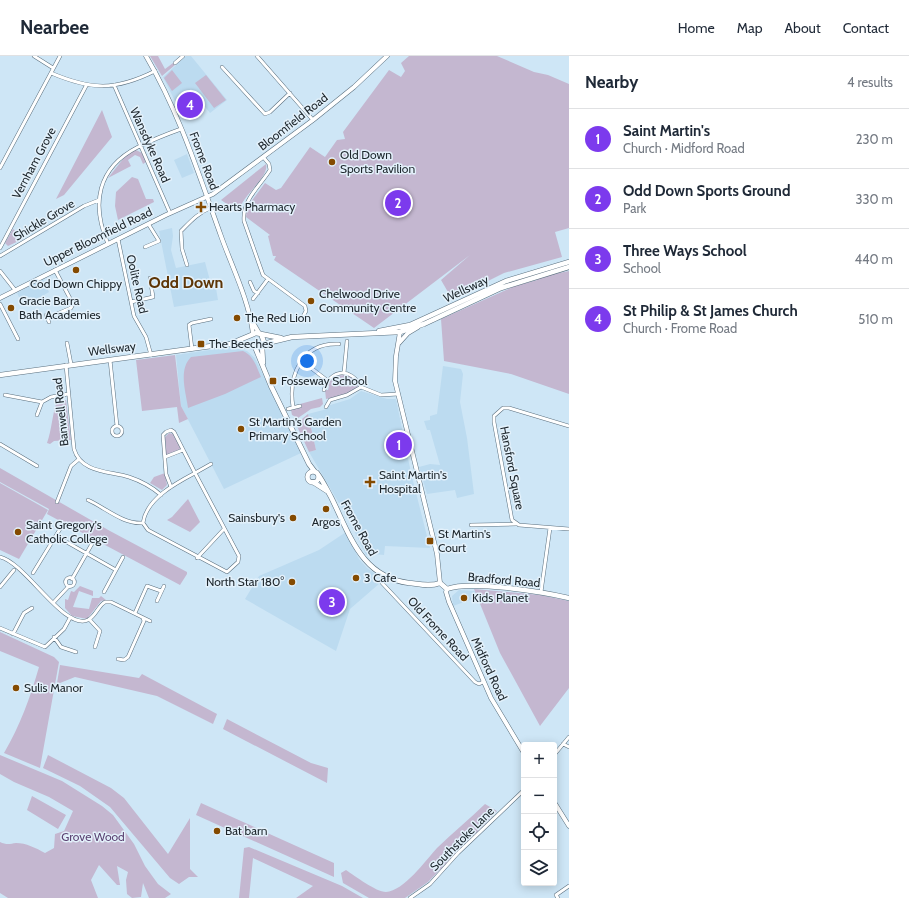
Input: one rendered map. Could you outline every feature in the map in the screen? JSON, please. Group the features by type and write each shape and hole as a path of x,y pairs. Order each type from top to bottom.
{"main road":[{"name":"Wellsway","path":"0,375 71,364 151,355 226,344 252,335 260,334 282,338 400,330 424,324 499,289 569,262"},
{"name":"Wellsway","path":"400,330 506,281 569,267"},
{"path":"260,334 264,339 263,344"},
{"path":"252,335 250,342 254,346"},
{"name":"Wellsway","path":"226,344 254,346 282,338"},
{"name":"Frome Road","path":"263,344 263,366"},
{"name":"Frome Road","path":"254,346 309,464 325,484 361,556 373,569 384,576 402,582 429,585 440,583"},
{"name":"Frome Road","path":"305,453 309,481 323,487 331,496"},
{"path":"308,474 310,472 316,473 317,480 313,482"},
{"path":"440,583 447,589"},
{"name":"Bradford Road","path":"447,589 457,586 492,587 541,592 569,598"}],"street":[{"path":"34,56 54,68"},
{"path":"0,168 60,56"},
{"name":"Frome Road","path":"146,56 168,95 207,197 250,317 260,334"},
{"path":"175,63 183,56"},
{"path":"257,56 313,120"},
{"name":"Bloomfield Road","path":"207,197 264,158 313,120 354,87 387,56"},
{"path":"222,67 265,114 270,112 290,93"},
{"path":"51,72 86,86 114,85 138,80 155,71"},
{"name":"Wansdyke Road","path":"114,85 170,213"},
{"name":"Vernham Grove","path":"0,248 86,86"},
{"path":"108,244 100,222 99,200 106,179 114,165 124,156 140,146 181,129"},
{"path":"264,158 269,164 270,170 248,200 243,218 261,272 268,279 305,306 306,311 301,320"},
{"name":"Upper Bloomfield Road","path":"0,298 149,225 170,213 207,197"},
{"name":"Shickle Grove","path":"0,256 84,206 99,200"},
{"name":"Frome Road","path":"187,264 180,236 181,231 186,224 204,210 210,208"},
{"path":"144,247 159,241 149,225"},
{"name":"Oolite Road","path":"118,239 134,316 146,337 151,355"},
{"path":"47,318 71,308 74,304 55,270"},
{"path":"0,271 15,290"},
{"path":"150,278 154,302"},
{"path":"253,300 268,279"},
{"path":"250,282 254,291 258,293"},
{"path":"131,302 153,297"},
{"path":"0,304 18,339"},
{"name":"Frome Road","path":"250,317 252,335"},
{"path":"192,349 190,325 192,323 211,319"},
{"path":"398,346 408,333 424,324"},
{"path":"400,330 395,368 398,394 437,554 440,583"},
{"path":"344,373 347,341"},
{"path":"67,343 71,364"},
{"path":"293,407 292,381 296,370 302,361 320,347 339,344"},
{"path":"110,360 117,426"},
{"path":"302,361 328,380"},
{"name":"Banwell Road","path":"66,365 74,449 78,460 88,467 142,482 161,495"},
{"path":"324,390 328,380 334,375 344,373 354,377 361,387 381,395 398,394"},
{"path":"326,407 330,400 347,396 361,387"},
{"path":"37,415 42,402 51,397 68,394"},
{"path":"6,395 42,402"},
{"path":"288,409 300,406"},
{"name":"Hansford Square","path":"569,426 509,408 502,408 494,416 512,518 516,524 569,529"},
{"path":"143,523 148,530 225,572 230,571 238,562 239,556 174,432 169,430 163,435 166,474 171,487"},
{"path":"0,444 37,466"},
{"path":"165,457 183,450"},
{"path":"57,502 71,466 78,460"},
{"path":"143,523 152,505 161,495 171,487 211,464"},
{"path":"88,500 127,521 135,524 143,523"},
{"path":"471,524 516,524"},
{"path":"541,592 550,528"},
{"path":"33,573 60,529"},
{"path":"197,558 224,529"},
{"path":"56,536 116,570"},
{"path":"68,587 66,581 72,579 93,542"},
{"path":"0,557 10,560 21,569 53,604 70,618 81,621 89,619 105,602 110,602 150,621"},
{"path":"104,592 123,558"},
{"path":"0,587 14,570"},
{"path":"53,604 68,587 74,584 72,579"},
{"name":"Old Frome Road","path":"382,583 475,682 479,684 483,682"},
{"path":"134,613 148,586 162,591"},
{"path":"157,601 164,586"},
{"name":"Midford Road","path":"447,589 446,592 449,602 483,682 495,706 521,748"},
{"path":"12,634 24,613 32,608"},
{"path":"118,659 124,660 128,657 144,621 142,617"},
{"path":"0,628 45,647 64,629 70,618"},
{"path":"89,619 100,631 95,647"},
{"path":"54,637 61,647 76,652"},
{"path":"557,752 569,737"},
{"path":"564,744 569,747"},
{"name":"Southstoke Lane","path":"410,898 430,884 458,853 521,793"},
{"path":"557,807 569,826"},
{"path":"558,898 556,895 569,886"}],"shaded area":[{"path":"186,56 191,56 227,100 210,113 191,89 175,101 163,77"},
{"path":"187,154 194,173 182,178 174,160"},
{"path":"172,228 173,236 171,250 176,268 205,262 212,288 216,288 218,300 174,307 159,231"},
{"path":"43,279 49,292 24,307 17,293"},
{"name":"St Martin's Garden Primary School","path":"230,347 247,351 255,358 301,453 224,489 181,406 176,355"},
{"path":"443,366 461,369 463,374 460,402 467,438 474,494 457,498 455,490 427,494 419,467 430,464 440,465 430,430 427,430 424,421 430,420 430,416 437,414"},
{"name":"Saint Martin's Hospital","path":"361,391 387,399 396,399 411,473 430,548 385,546 384,555 366,555 350,522 309,452 316,450 308,414 327,409 327,406 350,399"},
{"path":"346,532 359,559 367,568 377,575 375,579 380,583 350,609 336,651 245,599 259,576 319,550"},
{"name":"Kids Planet","path":"459,590 475,591 478,597 453,606 452,596"}],"green space":[{"path":"150,56 158,56 165,69 173,63 175,65 162,76"},
{"path":"409,56 497,56 534,72 548,75 569,84 569,228 555,232 562,257 504,273 452,299 441,280 470,255 374,328 274,260 276,256 273,256 268,236 270,235 246,217 247,207 265,183 276,190 281,188 310,147 325,157 337,140 345,139 343,132 389,70 401,77 405,71 401,63"},
{"path":"172,70 182,83 172,91 164,78"},
{"path":"206,75 226,100 214,108 195,83"},
{"path":"102,110 112,137 64,195 56,199"},
{"path":"136,150 142,153 146,162 143,164 140,157 135,155 128,160 131,166 108,178 127,154"},
{"path":"266,164 264,175 244,200 239,212 221,200"},
{"path":"132,177 138,179 146,199 153,199 154,202 118,220 115,206 116,192"},
{"path":"13,229 19,233 23,239 8,246 5,243"},
{"path":"569,271 569,394 511,374 444,361 441,319 515,286 537,280 539,277"},
{"path":"243,351 250,356 261,377 225,394 188,408 184,375 187,362 191,357"},
{"path":"175,355 181,406 188,419 179,423 177,407 142,411 136,360"},
{"path":"345,375 352,377 358,384 357,388 345,395 326,399 325,390 328,390 329,386 327,385 330,380 334,377"},
{"path":"322,398 323,404 320,407 311,409 298,418 292,415 291,410 301,407 300,404"},
{"path":"66,400 71,440 54,441 50,444 47,443 57,401"},
{"path":"308,414 316,450 309,452 296,424"},
{"path":"169,433 173,434 181,449 166,455 165,437"},
{"path":"0,468 110,531 187,572 187,574 180,585 47,514 49,509 0,482"},
{"path":"165,473 167,485 162,490 150,483 154,477"},
{"name":"Saint Gregory's Catholic College","path":"0,483 48,510 19,559 0,550"},
{"path":"188,499 200,522 190,532 167,520 172,517"},
{"path":"80,586 93,591 93,596 79,591 73,607 89,609 92,598 99,598 101,596 106,600 101,601 87,619 72,616 65,608 65,599 68,600 71,591 74,592"},
{"path":"474,589 540,595 569,601 569,688 540,726 500,653"},
{"path":"0,632 54,657 59,662 40,768 4,753 24,712 39,667 0,651"},
{"path":"60,665 139,678 142,674 217,714 213,724 157,696 75,677 57,683"},
{"path":"227,719 311,763 328,768 327,783 223,729"},
{"name":"Grove Wood","path":"0,755 62,781 102,806 113,815 134,844 145,866 158,884 171,894 165,898 149,898 143,883 141,897 132,898 127,894 126,880 128,872 117,866 120,885 117,885 99,865 91,880 98,898 8,898 0,893 0,842 6,844 23,844 45,853 54,848 55,834 64,831 73,811 49,797 14,782 0,774"},
{"path":"48,755 111,788 124,798 168,854 190,818 190,869 198,877 189,877 179,884 170,878 110,807 80,786 43,768"},
{"path":"32,796 66,815 58,829 27,810"},
{"path":"201,803 334,863 334,877 196,815"},
{"path":"485,804 497,811 428,882 405,898 369,898 343,883 341,873 346,870 377,889 386,892 393,890 407,881 443,842"},
{"path":"249,847 342,886 363,898 296,898 313,886 253,858 249,898 239,898 244,848"}],"place":[{"name":"St Philip & St James Church","path":"190,105"},
{"name":"Old Down Sports Pavilion","path":"332,162"},
{"name":"Odd Down Sports Ground","path":"398,203"},
{"name":"Hearts Pharmacy","path":"201,207"},
{"name":"Cod Down Chippy","path":"76,270"},
{"name":"Chelwood Drive Community Centre","path":"311,301"},
{"name":"Gracie Barra Bath Academies","path":"11,308"},
{"name":"The Red Lion","path":"237,318"},
{"name":"The Beeches","path":"201,344"},
{"name":"Fosseway School","path":"273,381"},
{"name":"St Martin's Garden Primary School","path":"241,429"},
{"name":"Saint Martin's","path":"399,445"},
{"name":"Saint Martin's Hospital","path":"370,482"},
{"name":"Argos","path":"326,509"},
{"name":"Sainsbury's","path":"293,518"},
{"name":"Saint Gregory's Catholic College","path":"18,532"},
{"name":"St Martin's Court","path":"430,541"},
{"name":"3 Cafe","path":"356,578"},
{"name":"North Star 180°","path":"292,582"},
{"name":"Kids Planet","path":"464,598"},
{"name":"Three Ways School","path":"332,602"},
{"name":"Sulis Manor","path":"16,688"},
{"name":"Bat barn","path":"217,831"}],"district":[{"name":"Odd Down","path":"186,282"}]}
